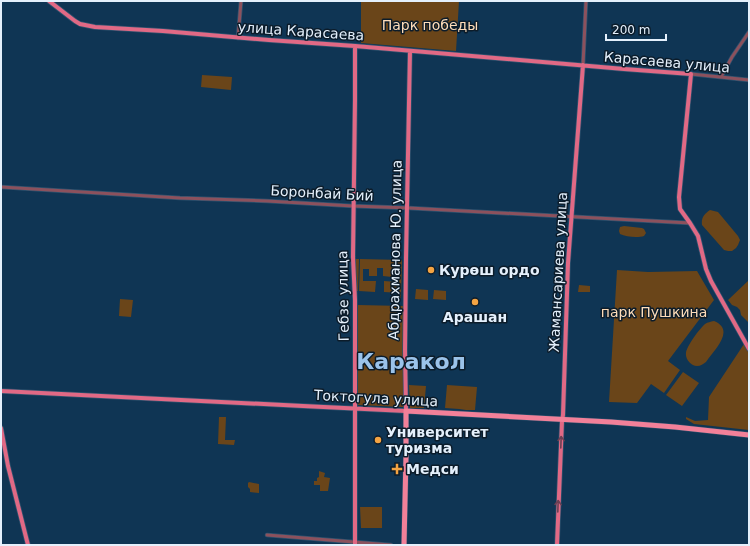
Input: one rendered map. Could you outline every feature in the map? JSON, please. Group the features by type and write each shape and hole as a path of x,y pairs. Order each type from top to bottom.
{"highway":[{"name":"Токтогула улица","path":"406,411 562,419 675,427 749,436"},
{"name":"Абдрахманова Ю. улица","path":"404,545 406,411"}],"main road":[{"name":"улица Карасаева","path":"49,1 71,18 86,26 582,65"},
{"name":"Гебзе улица","path":"355,46 352,257 355,299 355,544"},
{"name":"Абдрахманова Ю. улица","path":"406,411 406,208 410,51"},
{"name":"Карасаева улица","path":"582,65 692,74"},
{"name":"Жамансариева улица","path":"557,545 568,263 582,65"},
{"path":"692,74 679,197 680,209 698,236 706,269 711,281 749,349"},
{"name":"Токтогула улица","path":"1,391 406,411"},
{"path":"1,428 8,466 28,545"}],"street":[{"path":"238,38 241,1"},
{"name":"Жамансариева улица","path":"582,65 586,1"},
{"path":"721,77 749,32"},
{"name":"Карасаева улица","path":"692,74 749,80"},
{"name":"Боронбай Бий","path":"1,187 180,198 267,201 690,223"},
{"path":"267,534 355,544 391,545"}],"green space":[{"name":"Парк победы","path":"361,1 459,1 456,51 361,43"},
{"path":"202,75 232,77 231,90 201,87"},
{"path":"710,210 718,212 738,236 740,240 738,245 732,251 724,250 702,225 703,216"},
{"path":"620,227 642,228 646,233 644,236 639,237 620,234"},
{"path":"355,259 359,259 358,291 357,291"},
{"path":"360,259 402,260 401,298 400,293 384,292 384,281 397,282 398,271 392,270 392,277 383,276 383,268 377,268 377,276 369,276 369,269 363,269 363,281 376,281 375,292 359,291"},
{"name":"парк Пушкина","path":"617,270 648,272 697,271 714,300 668,361 680,370 664,393 651,384 637,403 609,402"},
{"path":"749,280 749,323 741,315 740,310 732,305 728,300"},
{"path":"579,285 590,286 590,292 578,292"},
{"path":"416,289 428,290 428,300 415,299"},
{"path":"434,290 446,291 446,300 433,299"},
{"path":"120,299 133,300 131,317 119,316"},
{"path":"358,305 404,306 403,407 358,405"},
{"path":"714,321 720,325 723,330 721,340 706,362 700,366 693,365 686,358 688,346 705,324"},
{"path":"744,344 749,353 749,430 694,424 686,419 686,417 695,421 708,420 709,397"},
{"path":"683,372 699,383 682,406 666,395"},
{"path":"409,385 426,386 424,408 410,408"},
{"path":"447,385 477,387 475,410 445,408"},
{"path":"219,417 226,417 225,440 235,440 234,445 218,444"},
{"path":"319,471 325,473 324,477 330,478 328,491 320,491 320,485 314,485 314,481 317,481 317,478 319,477"},
{"path":"249,482 259,484 259,493 250,492 248,487"},
{"path":"360,507 382,507 382,528 361,528"}],"place":[{"name":"Курөш ордо","path":"431,270"},
{"name":"Арашан","path":"475,302"},
{"name":"Университет туризма","path":"378,440"},
{"name":"Медси","path":"397,469"}],"district":[{"name":"Каракол","path":"411,361"}]}
